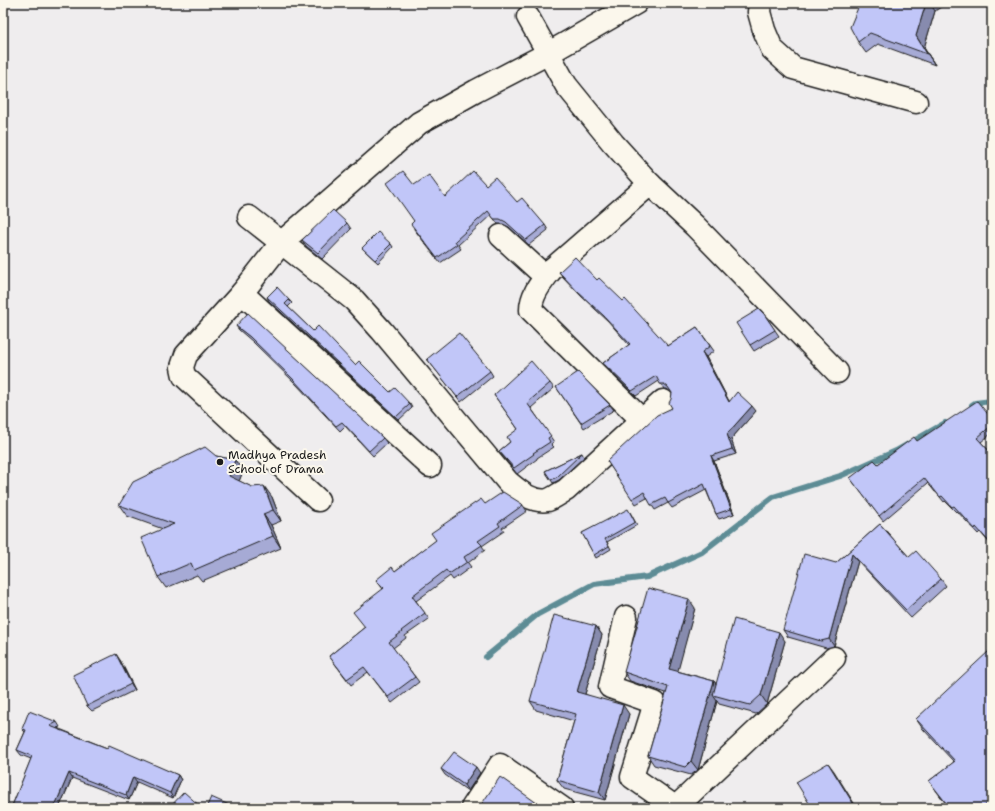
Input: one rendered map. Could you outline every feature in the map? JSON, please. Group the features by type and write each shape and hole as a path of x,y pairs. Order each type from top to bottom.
{"street":[{"path":"318,500 184,376 182,367 186,355 242,293 282,242 419,123 549,53 636,3"},
{"path":"760,3 759,12 764,30 772,49 793,68 916,102"},
{"path":"528,17 566,85 613,143 650,184 694,226 837,372"},
{"path":"642,420 531,310 531,302 533,294 551,270 650,184"},
{"path":"249,217 354,300 382,331 508,482 524,495 536,499 549,500 566,490 663,401"},
{"path":"501,236 537,269 545,273 551,270"},
{"path":"242,293 430,466"},
{"path":"626,617 610,687 655,703 632,777 675,808 834,658"},
{"path":"472,808 500,765 562,808"}],"building":[{"path":"860,3 926,3 916,36 927,54 870,33 858,42 850,27"},
{"path":"403,171 414,185 429,175 445,197 473,171 486,185 495,177 517,202 522,198 545,225 526,240 506,222 500,219 494,219 488,211 455,241 457,244 437,258 411,224 414,221 387,183"},
{"path":"333,210 347,223 318,253 302,240"},
{"path":"378,232 391,244 375,260 362,248"},
{"path":"575,257 597,280 599,278 623,301 625,299 668,346 697,327 710,346 702,352 729,402 737,392 752,406 727,434 732,449 711,456 731,509 716,514 704,484 668,503 665,498 651,505 644,492 632,499 607,461 657,415 672,408 669,403 672,393 664,384 660,384 656,376 632,391 603,363 630,344 559,272"},
{"path":"277,287 289,300 285,304 313,331 318,326 355,365 359,361 390,392 395,388 410,404 396,417 267,297"},
{"path":"759,309 775,330 750,345 736,323"},
{"path":"248,313 383,438 369,451 342,422 336,426 293,379 250,337 236,326"},
{"path":"459,333 490,371 457,397 427,359"},
{"path":"531,361 550,383 527,403 551,436 548,438 550,442 514,468 499,451 510,442 507,437 518,429 494,395"},
{"path":"578,372 610,405 581,423 556,387"},
{"path":"977,401 992,419 992,425 977,438 992,454 992,545 954,506 952,507 942,496 940,497 924,478 879,516 850,478 874,460 878,464 914,437 917,441"},
{"path":"205,447 216,456 235,460 229,476 252,487 264,486 273,510 263,514 273,536 194,570 191,563 158,577 141,538 174,524 119,505 133,482"},
{"path":"582,453 557,477 551,480 545,471"},
{"path":"503,492 523,505 498,523 500,526 478,541 482,545 464,557 467,562 449,574 446,570 412,596 425,613 389,642 415,677 388,697 364,667 347,679 329,656 365,627 353,612 384,588 376,580 392,567 395,571 436,540 431,533 481,499 485,504"},
{"path":"628,509 635,522 605,539 609,546 594,555 582,533"},
{"path":"880,524 909,557 916,551 941,579 906,610 852,554 829,639 821,641 783,630 804,554 836,563"},
{"path":"648,588 689,599 669,669 714,681 691,761 685,767 648,756 668,687 624,672"},
{"path":"554,615 596,626 577,692 623,705 599,792 557,780 576,714 530,701"},
{"path":"734,619 779,632 761,695 750,705 713,695"},
{"path":"989,651 992,654 992,800 982,808 950,808 929,781 955,761 916,719"},
{"path":"116,654 131,684 87,706 73,675"},
{"path":"29,711 57,722 50,726 107,748 109,745 178,775 170,793 133,777 126,795 69,773 54,808 3,808 3,802 12,806 32,756 17,750 26,730 22,729"},
{"path":"454,752 476,767 464,785 441,769"},
{"path":"828,763 856,808 812,808 796,782"},
{"path":"500,777 544,808 479,808"},
{"path":"184,792 202,808 169,808"},
{"path":"211,797 236,808 206,808"}],"waterway":[{"path":"972,405 975,403 992,401"},
{"path":"486,657 538,614 594,584 647,577 702,552 773,497 840,476 896,451 945,423"}],"place":[{"name":"Madhya Pradesh School of Drama","path":"220,462"}]}
